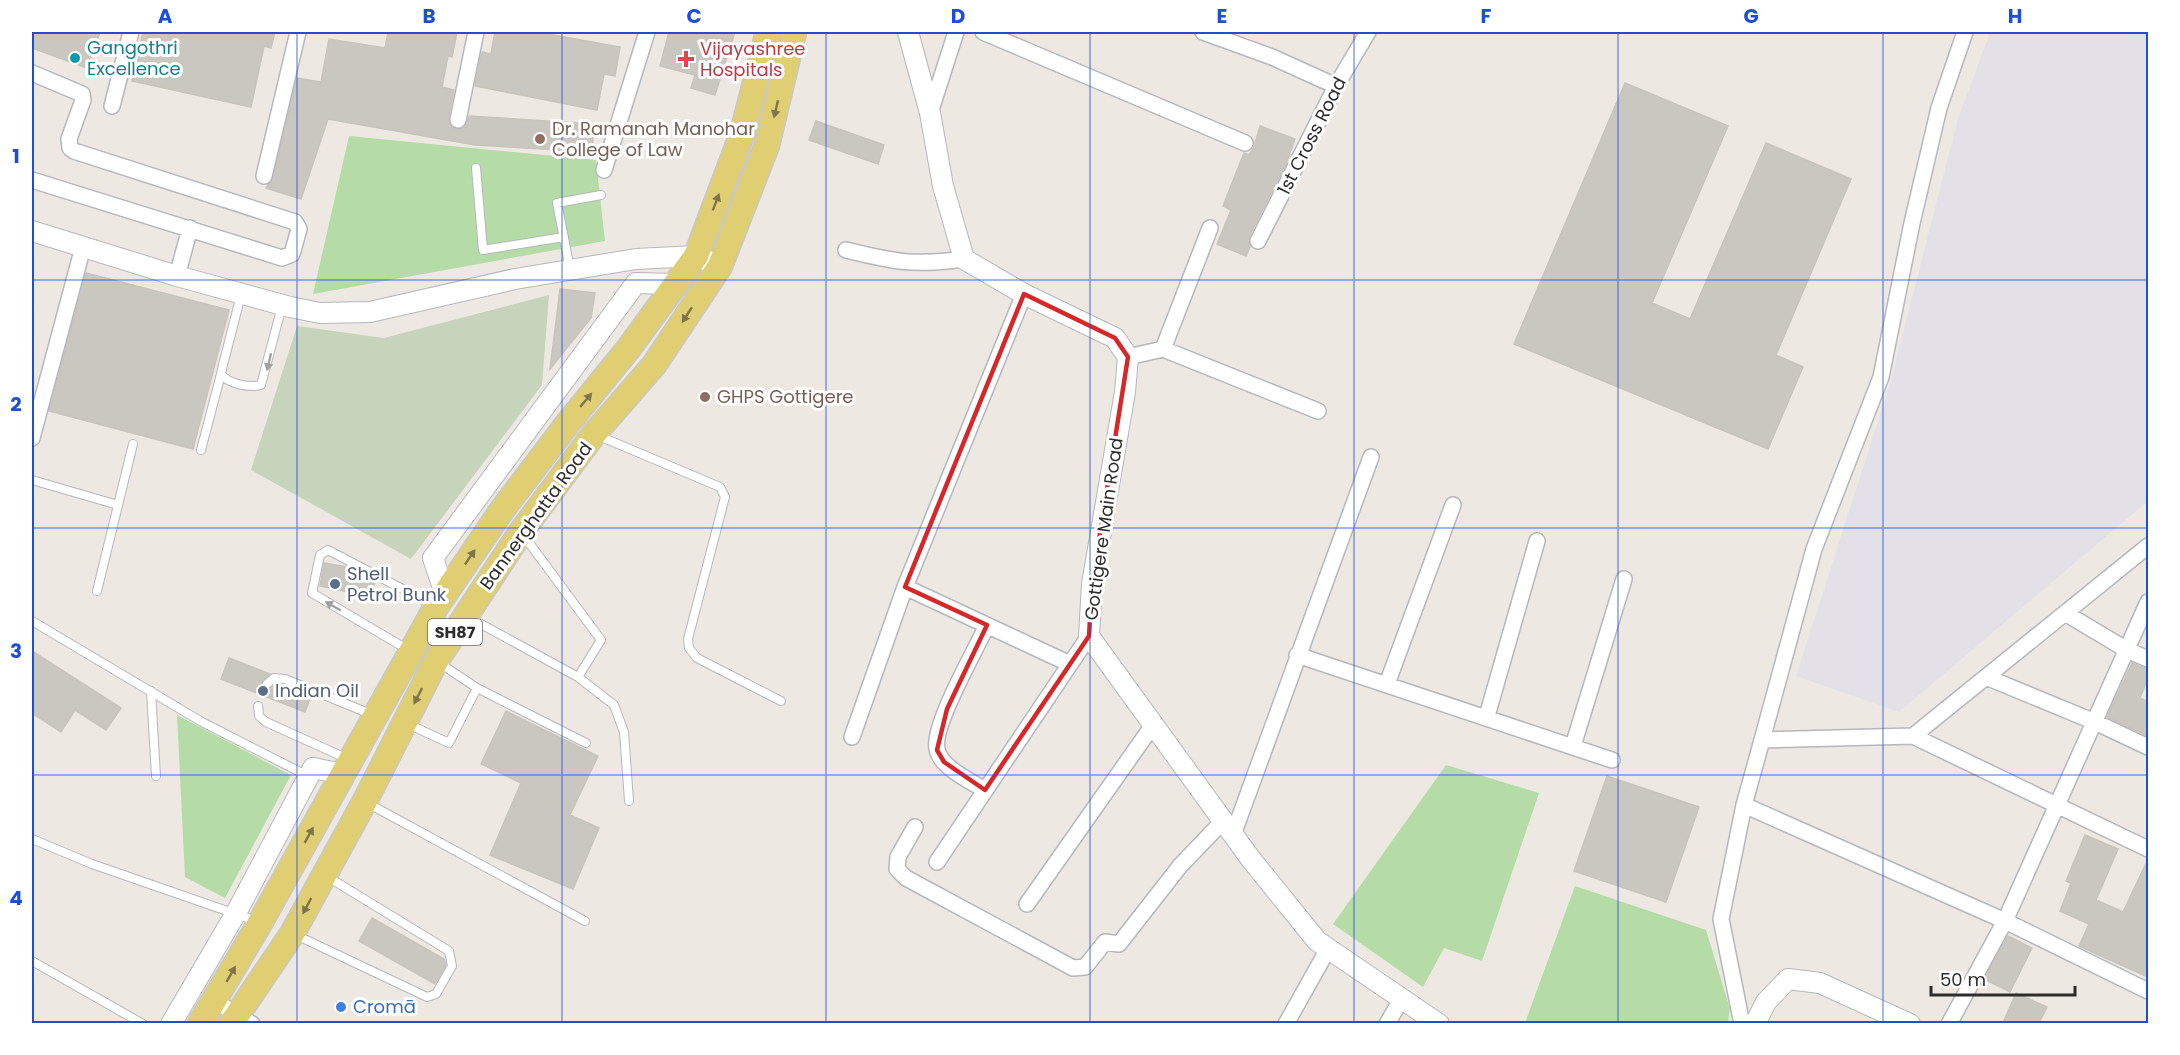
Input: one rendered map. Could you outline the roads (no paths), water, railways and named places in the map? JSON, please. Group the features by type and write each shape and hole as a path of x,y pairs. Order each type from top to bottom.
{"main road":[{"path":"200,1023 260,923 441,601 502,510 629,348 696,256 742,134 768,32"},
{"name":"Bannerghatta Road","path":"239,1020 292,934 365,801 436,661 521,532 594,434 654,365 720,266 767,145 794,32"}],"street":[{"path":"112,106 131,32"},
{"path":"264,176 298,32"},
{"path":"458,120 476,32"},
{"path":"604,170 647,32"},
{"path":"908,32 930,114 944,186 964,259"},
{"path":"930,114 956,32"},
{"path":"983,32 1245,142"},
{"path":"1203,32 1272,57 1336,86"},
{"name":"1st Cross Road","path":"1257,241 1336,86 1368,32"},
{"path":"1742,1023 1720,919 1744,805 1814,549 1881,377 1912,223 1939,108 1965,32"},
{"path":"32,73 82,94 83,100 69,139 70,148 74,151 295,222 299,229 292,254 286,258 32,180"},
{"path":"177,276 190,228"},
{"path":"1163,349 1210,228"},
{"path":"32,231 177,276 320,313 370,312 515,279 636,259 696,256 720,266"},
{"path":"32,438 83,247"},
{"path":"846,250 902,263 928,264 964,259 1024,294 1115,338 1128,357 1163,349 1318,411"},
{"path":"441,601 433,558 636,283 676,284"},
{"path":"852,737 905,587 1024,294"},
{"name":"Gottigere Main Road","path":"1128,357 1125,392 1092,584 1089,636 1228,828 1317,941 1439,1023"},
{"path":"915,827 897,857 897,869 906,878 1073,968 1085,967 1105,942 1119,944 1180,866 1228,828 1297,655 1371,457"},
{"path":"1387,684 1453,505"},
{"path":"1487,716 1538,541"},
{"path":"1913,736 2148,546"},
{"path":"1573,746 1624,579"},
{"path":"905,587 1070,664"},
{"path":"1950,1023 2005,921 2148,602"},
{"path":"2065,613 2127,650 2148,659"},
{"path":"985,790 944,762 937,750 937,735 987,625"},
{"path":"937,862 1089,636"},
{"path":"1297,655 1487,716 1612,760"},
{"path":"1986,678 2095,722 2148,747"},
{"path":"1027,904 1154,725"},
{"path":"1762,740 1913,736 2148,849"},
{"path":"171,1023 237,913 313,768 347,767"},
{"path":"1744,805 2005,921 2148,991"},
{"path":"1286,1023 1328,949"},
{"path":"1755,1023 1766,1002 1788,979 1820,983 1910,1023"},
{"path":"1388,1023 1402,998"},
{"path":"215,1001 239,1020"}],"lane":[{"path":"476,168 483,250 564,237"},
{"path":"571,270 557,203 601,195"},
{"path":"201,450 241,294"},
{"path":"221,374 224,379 252,387 261,385 282,305"},
{"path":"594,434 720,488 725,497 724,505 687,639 689,648 698,658 781,701"},
{"path":"97,591 133,444"},
{"path":"32,480 118,505"},
{"path":"521,532 602,640 578,677"},
{"path":"411,651 312,593 320,555 328,550 441,601"},
{"path":"466,616 578,677 614,705 624,732 629,801"},
{"path":"32,621 239,742 308,776"},
{"path":"436,661 477,688 586,744"},
{"path":"267,684 274,678 285,679 375,716"},
{"path":"405,722 449,743 477,688"},
{"path":"151,691 156,776"},
{"path":"258,706 259,716 266,722 347,767"},
{"path":"365,801 585,921"},
{"path":"32,839 92,864 237,913 260,923"},
{"path":"292,934 427,998 436,994 452,966 449,951 324,874"},
{"path":"32,961 143,1023"}],"place":[{"name":"Gangothri Excellence","path":"75,58"},
{"name":"Vijayashree Hospitals","path":"686,59"},
{"name":"Dr. Ramanah Manohar College of Law","path":"540,139"},
{"name":"GHPS Gottigere","path":"705,397"},
{"name":"Shell Petrol Bunk","path":"335,584"},
{"name":"Indian Oil","path":"263,691"},
{"name":"Cromā","path":"341,1007"}]}
